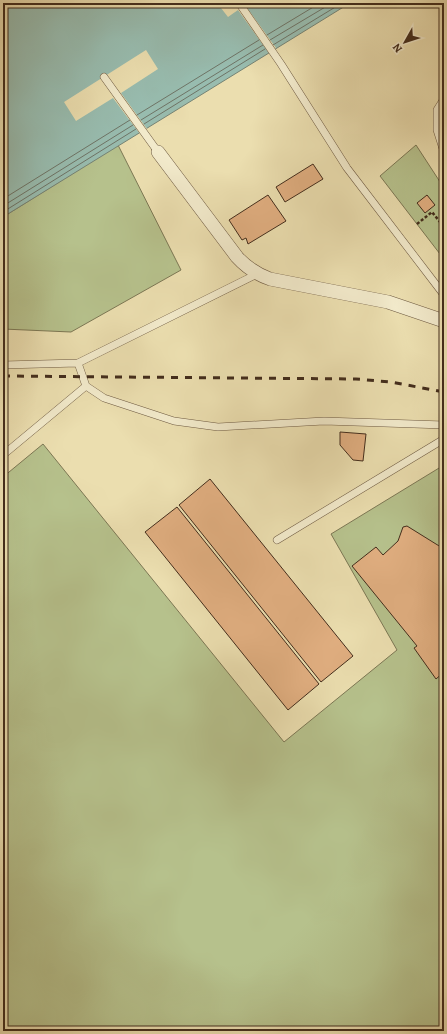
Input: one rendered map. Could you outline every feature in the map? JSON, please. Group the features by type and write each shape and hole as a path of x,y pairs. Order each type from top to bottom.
{"street":[{"path":"158,152 237,257 246,267 257,274 270,280 388,302 444,321"}],"lane":[{"path":"239,3 281,64 351,174 444,295"},
{"path":"104,77 158,152"},
{"path":"444,99 437,110 437,130 444,152"},
{"path":"3,365 78,363 257,274"},
{"path":"78,363 86,386 104,398 174,421 202,426 218,427 336,421 444,425"},
{"path":"3,455 86,386"},
{"path":"277,540 444,439"}],"path":[{"path":"417,224 432,212 444,227"}],"green space":[{"path":"118,145 181,270 71,332 3,329 3,217"},
{"path":"416,145 444,188 444,252 440,254 380,176"},
{"path":"43,444 284,742 397,650 331,534 444,465 444,1031 3,1031 3,477"}],"water":[{"path":"3,3 350,3 3,217"}],"pier":[{"path":"228,3 247,3 245,5 276,48 269,53 238,10 228,17 221,8"},
{"path":"146,50 158,69 121,93 147,129 140,134 113,98 76,121 64,102"}],"building":[{"path":"313,164 323,179 285,202 276,187"},
{"path":"268,195 286,221 248,244 246,238 242,240 229,220"},
{"path":"427,195 435,205 425,213 417,203"},
{"path":"340,432 366,434 363,461 353,460 340,445"},
{"path":"210,479 353,656 321,682 179,505"},
{"path":"177,507 319,684 288,710 145,532"},
{"path":"407,526 444,549 444,672 436,679 414,648 417,646 352,566 376,547 383,555 398,541 403,527"}],"railway":[{"path":"3,376 356,379 391,382 444,392"}]}
